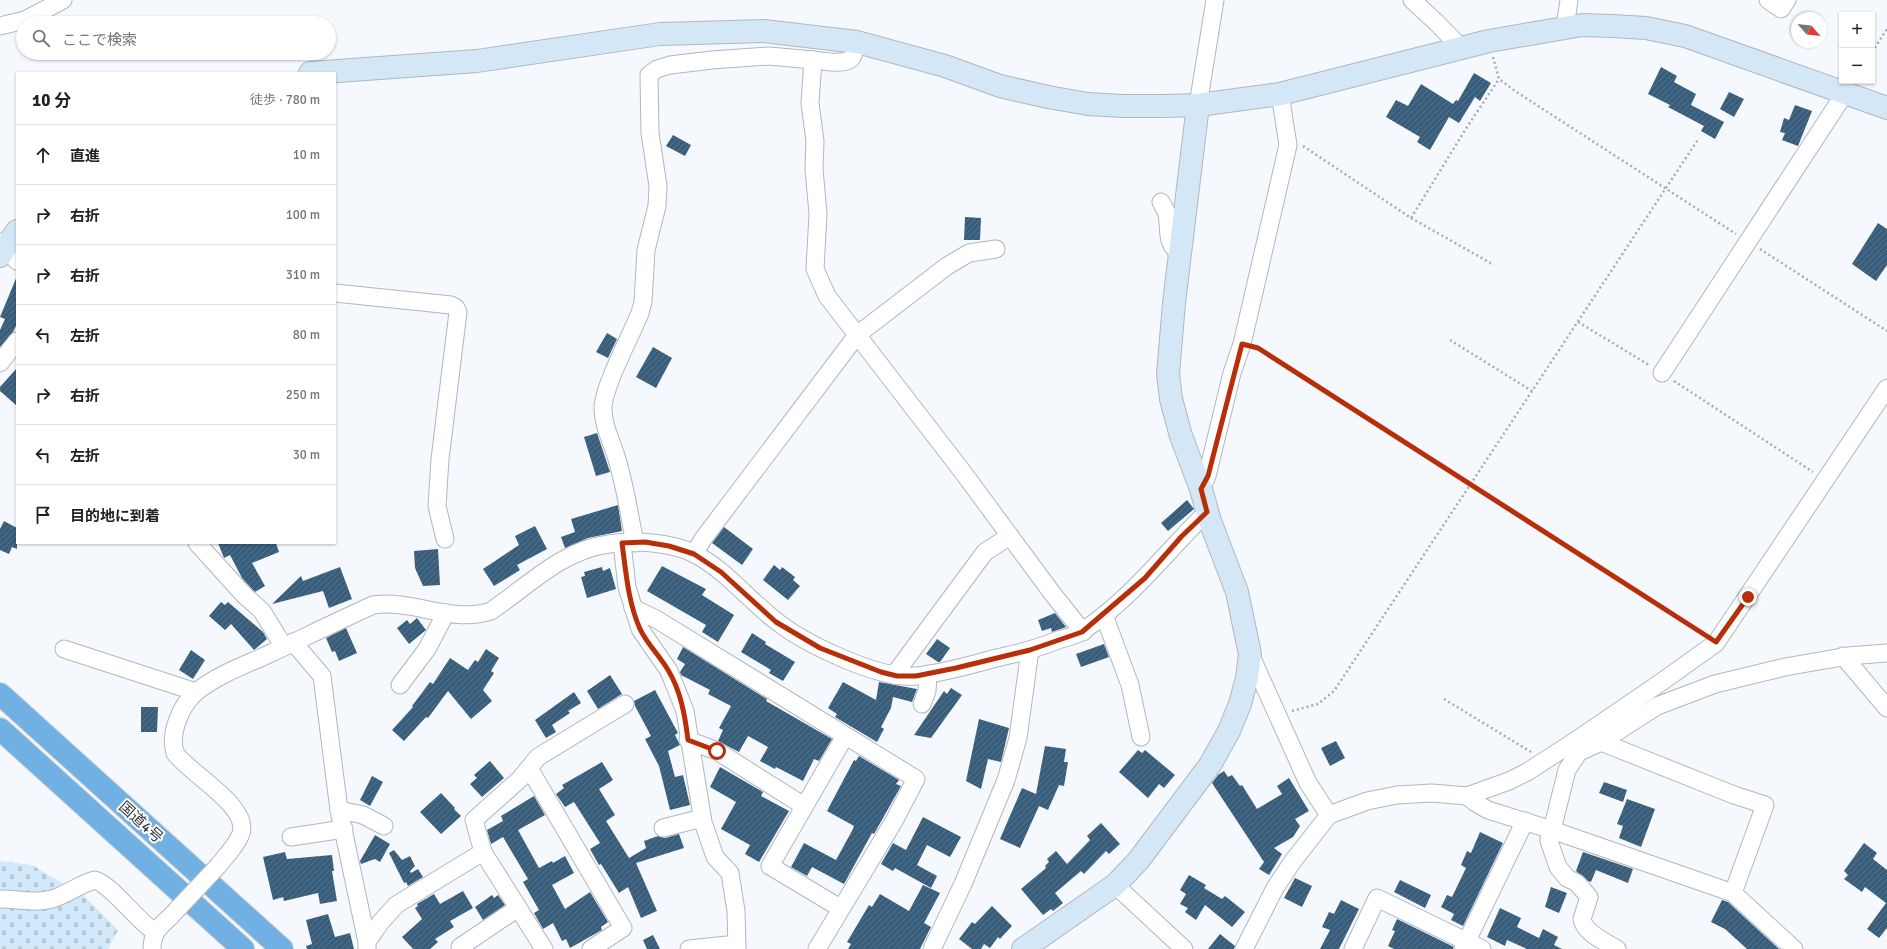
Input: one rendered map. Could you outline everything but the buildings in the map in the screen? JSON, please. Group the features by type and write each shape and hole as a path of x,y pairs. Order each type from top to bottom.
{"highway":[{"name":"国道4号","path":"0,694 282,949"},
{"name":"国道4号","path":"0,729 243,949"}],"street":[{"path":"33,16 63,0"},
{"path":"1215,0 1198,105 1169,344 1168,374 1171,399 1180,436 1201,489 1207,512 1237,592 1250,654 1308,783 1330,815"},
{"path":"1412,0 1438,23 1461,48"},
{"path":"1564,28 1569,0"},
{"path":"1768,0 1781,8 1787,0"},
{"path":"0,26 16,22"},
{"path":"324,72 477,61 660,34 764,31 857,42 946,66 1000,86 1088,104 1122,106 1198,105 1280,94 1461,48 1582,25 1646,28 1685,36 1752,58 1887,108"},
{"path":"689,949 737,946 736,911 730,873 715,857 702,818 688,740 685,711 669,672 640,629 627,587 628,543 624,486 605,422 603,407 609,385 640,313 643,302 646,250 657,206 658,186 650,133 649,75 656,69 670,65 769,56 844,62 853,57 857,42"},
{"path":"813,60 810,103 815,141 814,169 818,214 815,269 827,296 962,471 1082,632"},
{"path":"1662,374 1845,93"},
{"path":"1201,489 1208,476 1242,344 1288,145 1280,94"},
{"path":"1161,202 1167,213 1167,229 1173,248 1180,254"},
{"path":"694,554 703,539 857,335 947,266 970,253 996,248"},
{"path":"336,293 451,305 456,308 458,312 440,460 437,506 445,539"},
{"path":"0,363 16,341"},
{"path":"1244,949 1275,888 1330,815 1367,802 1397,795 1432,793 1467,796 1509,781 1541,763 1575,747 1716,642 1826,481 1887,388"},
{"path":"152,949 152,939 155,932 218,866 241,835 242,824 237,812 225,799 178,757 173,746 180,715 189,700 196,692 224,675 373,605 388,602 468,616 491,611 557,563 588,548 628,543 669,546 694,554 721,572 776,622 801,637 826,650 867,667 894,675 916,676 1030,650 1082,632 1145,578 1181,537 1207,512"},
{"path":"894,675 985,552 1010,536"},
{"path":"198,544 245,596 262,611 288,644 322,676 339,810 367,945"},
{"path":"633,608 656,619 916,779 894,821 840,908 817,949"},
{"path":"400,685 427,649 446,613"},
{"path":"1104,614 1130,685 1141,736"},
{"path":"64,649 196,692"},
{"path":"932,949 963,884 1006,780 1018,738 1030,650"},
{"path":"1575,747 1602,742 1656,706 1715,684 1785,666 1843,656 1887,653"},
{"path":"1022,949 1115,885 1138,860 1210,765 1229,731 1240,704 1247,678 1250,654"},
{"path":"1843,656 1887,708"},
{"path":"922,704 927,691 928,674"},
{"path":"544,949 484,852 474,820 520,779 538,758 625,704"},
{"path":"840,908 770,866 845,736"},
{"path":"688,740 717,751 804,806"},
{"path":"1602,742 1734,794 1766,805 1733,892"},
{"path":"1575,747 1551,829 1549,841 1558,867 1567,878 1577,883 1589,897 1582,923 1592,933 1617,949"},
{"path":"529,768 623,928 591,949"},
{"path":"1467,796 1488,810 1551,829 1733,892 1794,949"},
{"path":"339,810 363,816 384,826"},
{"path":"663,828 702,818"},
{"path":"1465,945 1525,821"},
{"path":"291,837 344,829"},
{"path":"367,945 380,923 396,905 484,852"},
{"path":"0,899 38,901 49,899 87,882 95,880 106,886 146,927 155,932"},
{"path":"1115,885 1184,949"},
{"path":"1353,949 1377,898 1465,945 1482,949"},
{"path":"460,947 518,908"}],"path":[{"path":"1875,48 1887,29"},
{"path":"1489,42 1499,79 1515,91 1887,331"},
{"path":"1411,218 1467,127 1499,79"},
{"path":"1286,134 1411,218 1494,265"},
{"path":"1278,716 1318,704 1334,691 1469,484 1699,138"},
{"path":"1578,322 1662,374 1826,481"},
{"path":"1450,340 1532,391"},
{"path":"1242,344 1258,348 1716,642"},
{"path":"1444,699 1530,751 1541,763"}],"green space":[{"path":"0,861 32,865 83,895 118,930 108,949 0,949"}],"route":[{"path":"717,751 688,740 685,711 669,672 640,629 627,587 622,543 645,542 669,546 694,554 721,572 776,622 820,648 881,672 897,676 916,676 1030,650 1082,632 1145,578 1181,537 1207,512 1201,489 1208,476 1232,373 1242,344 1258,348 1716,642 1748,597"}]}
